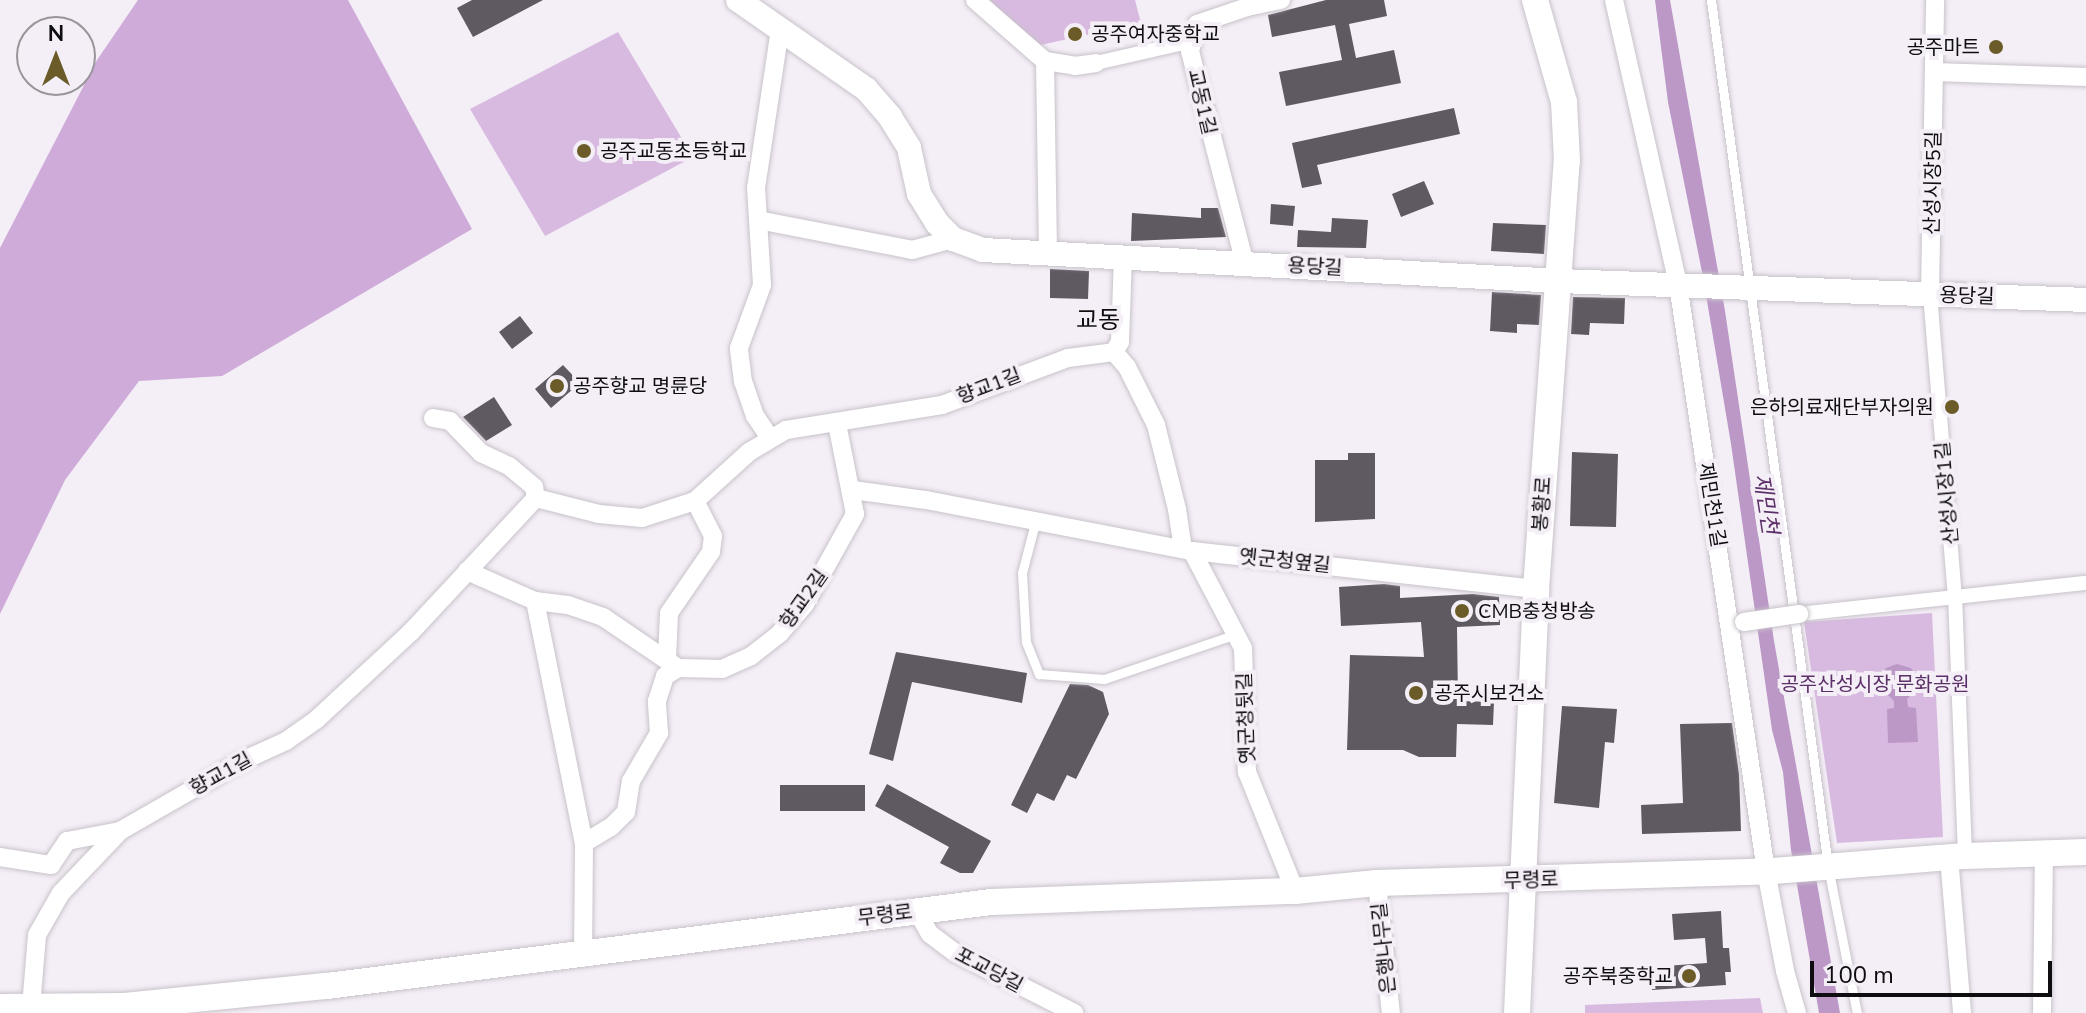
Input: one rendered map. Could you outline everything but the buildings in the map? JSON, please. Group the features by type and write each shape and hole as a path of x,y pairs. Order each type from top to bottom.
{"main road":[{"name":"봉황로","path":"1517,1013 1536,589 1567,161 1564,102 1535,0"},
{"path":"1824,868 1957,857 2086,852"},
{"name":"무령로","path":"0,1007 125,1006 583,954 991,902 1295,891 1377,883 1523,881 1824,868"}],"street":[{"path":"738,0 866,89 890,117 909,148 919,194 937,223 953,239 912,250 758,220"},
{"path":"975,0 1045,61 1075,66 1183,43 1197,24 1247,7 1281,0"},
{"name":"제민천1길","path":"1614,0 1678,284 1737,623 1785,971 1797,1013"},
{"name":"산성시장5길","path":"1930,294 1935,0"},
{"name":"교동1길","path":"1197,24 1190,51 1245,264"},
{"path":"770,438 755,416 743,382 739,348 762,285 756,188 780,29"},
{"path":"1045,61 1048,253"},
{"path":"1935,72 2086,77"},
{"name":"용당길","path":"953,239 983,250 1559,281 2086,300"},
{"path":"1114,352 1120,342 1123,257"},
{"name":"산성시장1길","path":"1930,294 1955,595 1957,857"},
{"name":"향교1길","path":"31,1007 37,935 61,893 120,831 240,762 286,741 317,719 410,633 536,498 599,514 642,518 695,501 770,438 786,430 942,405 1068,358 1114,352"},
{"name":"옛군청뒷길","path":"1114,352 1127,367 1156,425 1187,550 1243,648 1247,772 1295,891"},
{"path":"433,418 450,421 481,453 509,466 534,487 536,498"},
{"name":"향교2길","path":"673,663 722,669 751,656 780,633 805,604 855,514 853,490 837,424"},
{"name":"옛군청옆길","path":"853,490 926,500 1187,550 1536,589"},
{"path":"584,843 611,827 626,812 631,781 659,733 657,701 673,663 669,613 711,552 713,536 695,501"},
{"path":"467,571 535,601 568,605 603,617 673,663"},
{"path":"1737,623 1955,595 2086,583"},
{"path":"535,601 584,843 583,954"},
{"path":"0,857 51,865 67,841 120,831"},
{"path":"2042,1013 2044,853"},
{"path":"1957,857 1962,1013"},
{"name":"은행나무길","path":"1377,883 1391,1013"},
{"name":"포교당길","path":"917,911 930,934 954,952 1074,1013"},
{"path":"1782,1013 1785,971"}],"lane":[{"path":"1711,0 1752,287 1824,868 1857,1013"},
{"path":"1035,523 1022,573 1026,642 1039,674 1104,679 1233,635"}],"green space":[{"path":"990,0 1135,0 1141,23 1036,46"},
{"path":"618,32 693,157 545,236 470,109"},
{"name":"공주산성시장 문화공원","path":"1932,613 1943,837 1837,843 1804,622"},
{"path":"1760,998 1763,1013 1585,1013 1585,1005"}],"shaded area":[{"path":"138,0 348,0 472,229 222,376 139,381 65,480 0,614 0,248 78,96 96,96 97,60"},
{"name":"제민천","path":"1655,0 1670,0 1725,311 1774,641 1840,1013 1819,1013 1791,850 1783,772 1772,730 1731,444 1703,277 1668,102"},
{"path":"1897,664 1911,668 1916,677 1915,691 1907,699 1908,707 1916,708 1918,742 1888,743 1887,709 1894,708 1894,701 1880,687 1881,677 1886,668"}],"place":[{"name":"공주여자중학교","path":"1075,34"},
{"name":"공주마트","path":"1996,47"},
{"name":"공주교동초등학교","path":"584,151"},
{"name":"공주향교 명륜당","path":"557,386"},
{"name":"은하의료재단부자의원","path":"1952,407"},
{"name":"CMB충청방송","path":"1462,611"},
{"name":"공주시보건소","path":"1416,693"},
{"name":"공주북중학교","path":"1689,976"}],"district":[{"name":"교동","path":"1098,321"}]}
